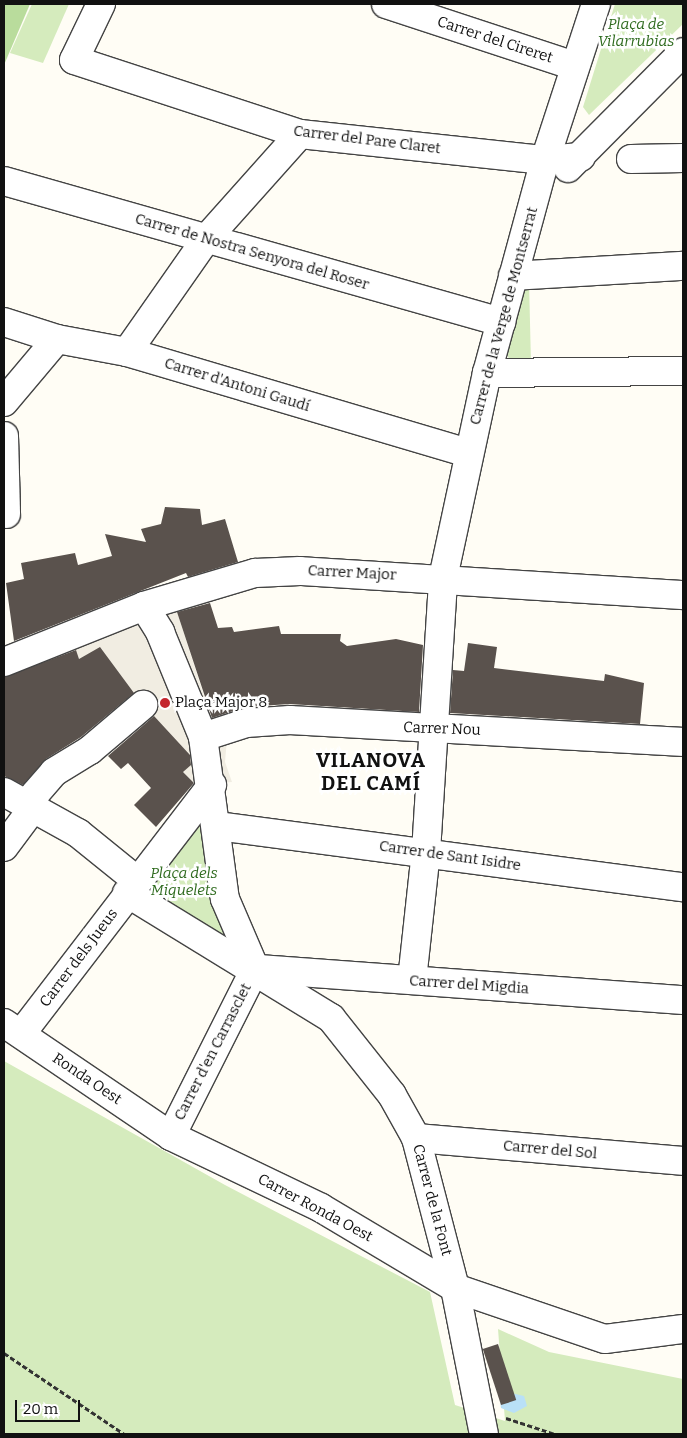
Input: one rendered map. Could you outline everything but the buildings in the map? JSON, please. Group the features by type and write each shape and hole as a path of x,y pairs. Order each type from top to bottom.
{"street":[{"name":"Carrer del Pare Claret","path":"101,4 74,60 300,134 545,160 581,157"},
{"name":"Carrer del Cireret","path":"386,4 575,66"},
{"path":"535,198 562,105 596,4"},
{"name":"Carrer de la Verge de Montserrat","path":"412,980 426,852 443,578 468,453 487,373 535,198 581,157 683,52"},
{"path":"562,105 569,135 600,138"},
{"path":"127,352 206,239 300,134"},
{"path":"631,159 683,158"},
{"name":"Carrer de Nostra Senyora del Roser","path":"4,181 501,322"},
{"path":"513,276 683,266"},
{"name":"Carrer d'Antoni Gaudí","path":"4,322 57,339 127,352 468,453"},
{"path":"4,402 57,339"},
{"path":"487,373 683,371"},
{"path":"4,436 6,514"},
{"name":"Carrer Major","path":"4,662 144,606 255,572 443,578 683,595"},
{"path":"144,606 160,632 203,737 211,776 225,899 255,969"},
{"path":"4,648 34,649"},
{"path":"4,847 33,808 35,794 54,772 90,750 147,704 185,695"},
{"name":"Carrer Nou","path":"203,737 246,723 290,720 683,742"},
{"path":"132,886 211,776"},
{"name":"Carrer de la Font","path":"4,792 78,833 132,886 331,1018 392,1095 416,1138 455,1288 481,1422"},
{"name":"Carrer de Sant Isidre","path":"217,826 683,887"},
{"name":"Carrer dels Jueus","path":"12,1029 132,886"},
{"name":"Carrer del Migdia","path":"255,969 683,1000"},
{"name":"Carrer d'en Carrasclet","path":"171,1136 255,969"},
{"name":"Ronda Oest","path":"12,1029 171,1136"},
{"name":"Carrer Ronda Oest","path":"171,1136 321,1208 455,1288 605,1339 683,1329"},
{"name":"Carrer del Sol","path":"416,1138 683,1161"}],"path":[{"path":"4,1353 124,1434"},
{"path":"481,1422 555,1434"}],"green space":[{"path":"4,4 30,4 4,65"},
{"path":"32,4 69,4 43,63 10,53"},
{"name":"Plaça de Vilarrubias","path":"615,4 683,4 683,24 589,115 583,107"},
{"path":"522,281 529,281 531,364 511,364 504,347"},
{"name":"Plaça dels Miquelets","path":"204,802 225,943 139,890"},
{"path":"4,1061 225,1185 430,1292 455,1405 505,1421 498,1329 549,1352 683,1379 683,1434 4,1434"}],"shaded area":[{"path":"174,602 213,724 227,739 225,762 232,782 197,785 183,772 195,761 140,701 100,648 79,659 74,646"}],"water":[{"path":"499,1390 524,1396 527,1406 514,1413 501,1408"}],"place":[{"name":"Plaça Major 8","path":"165,703"}],"district":[{"name":"VILANOVA DEL CAMÍ","path":"371,772"}]}
